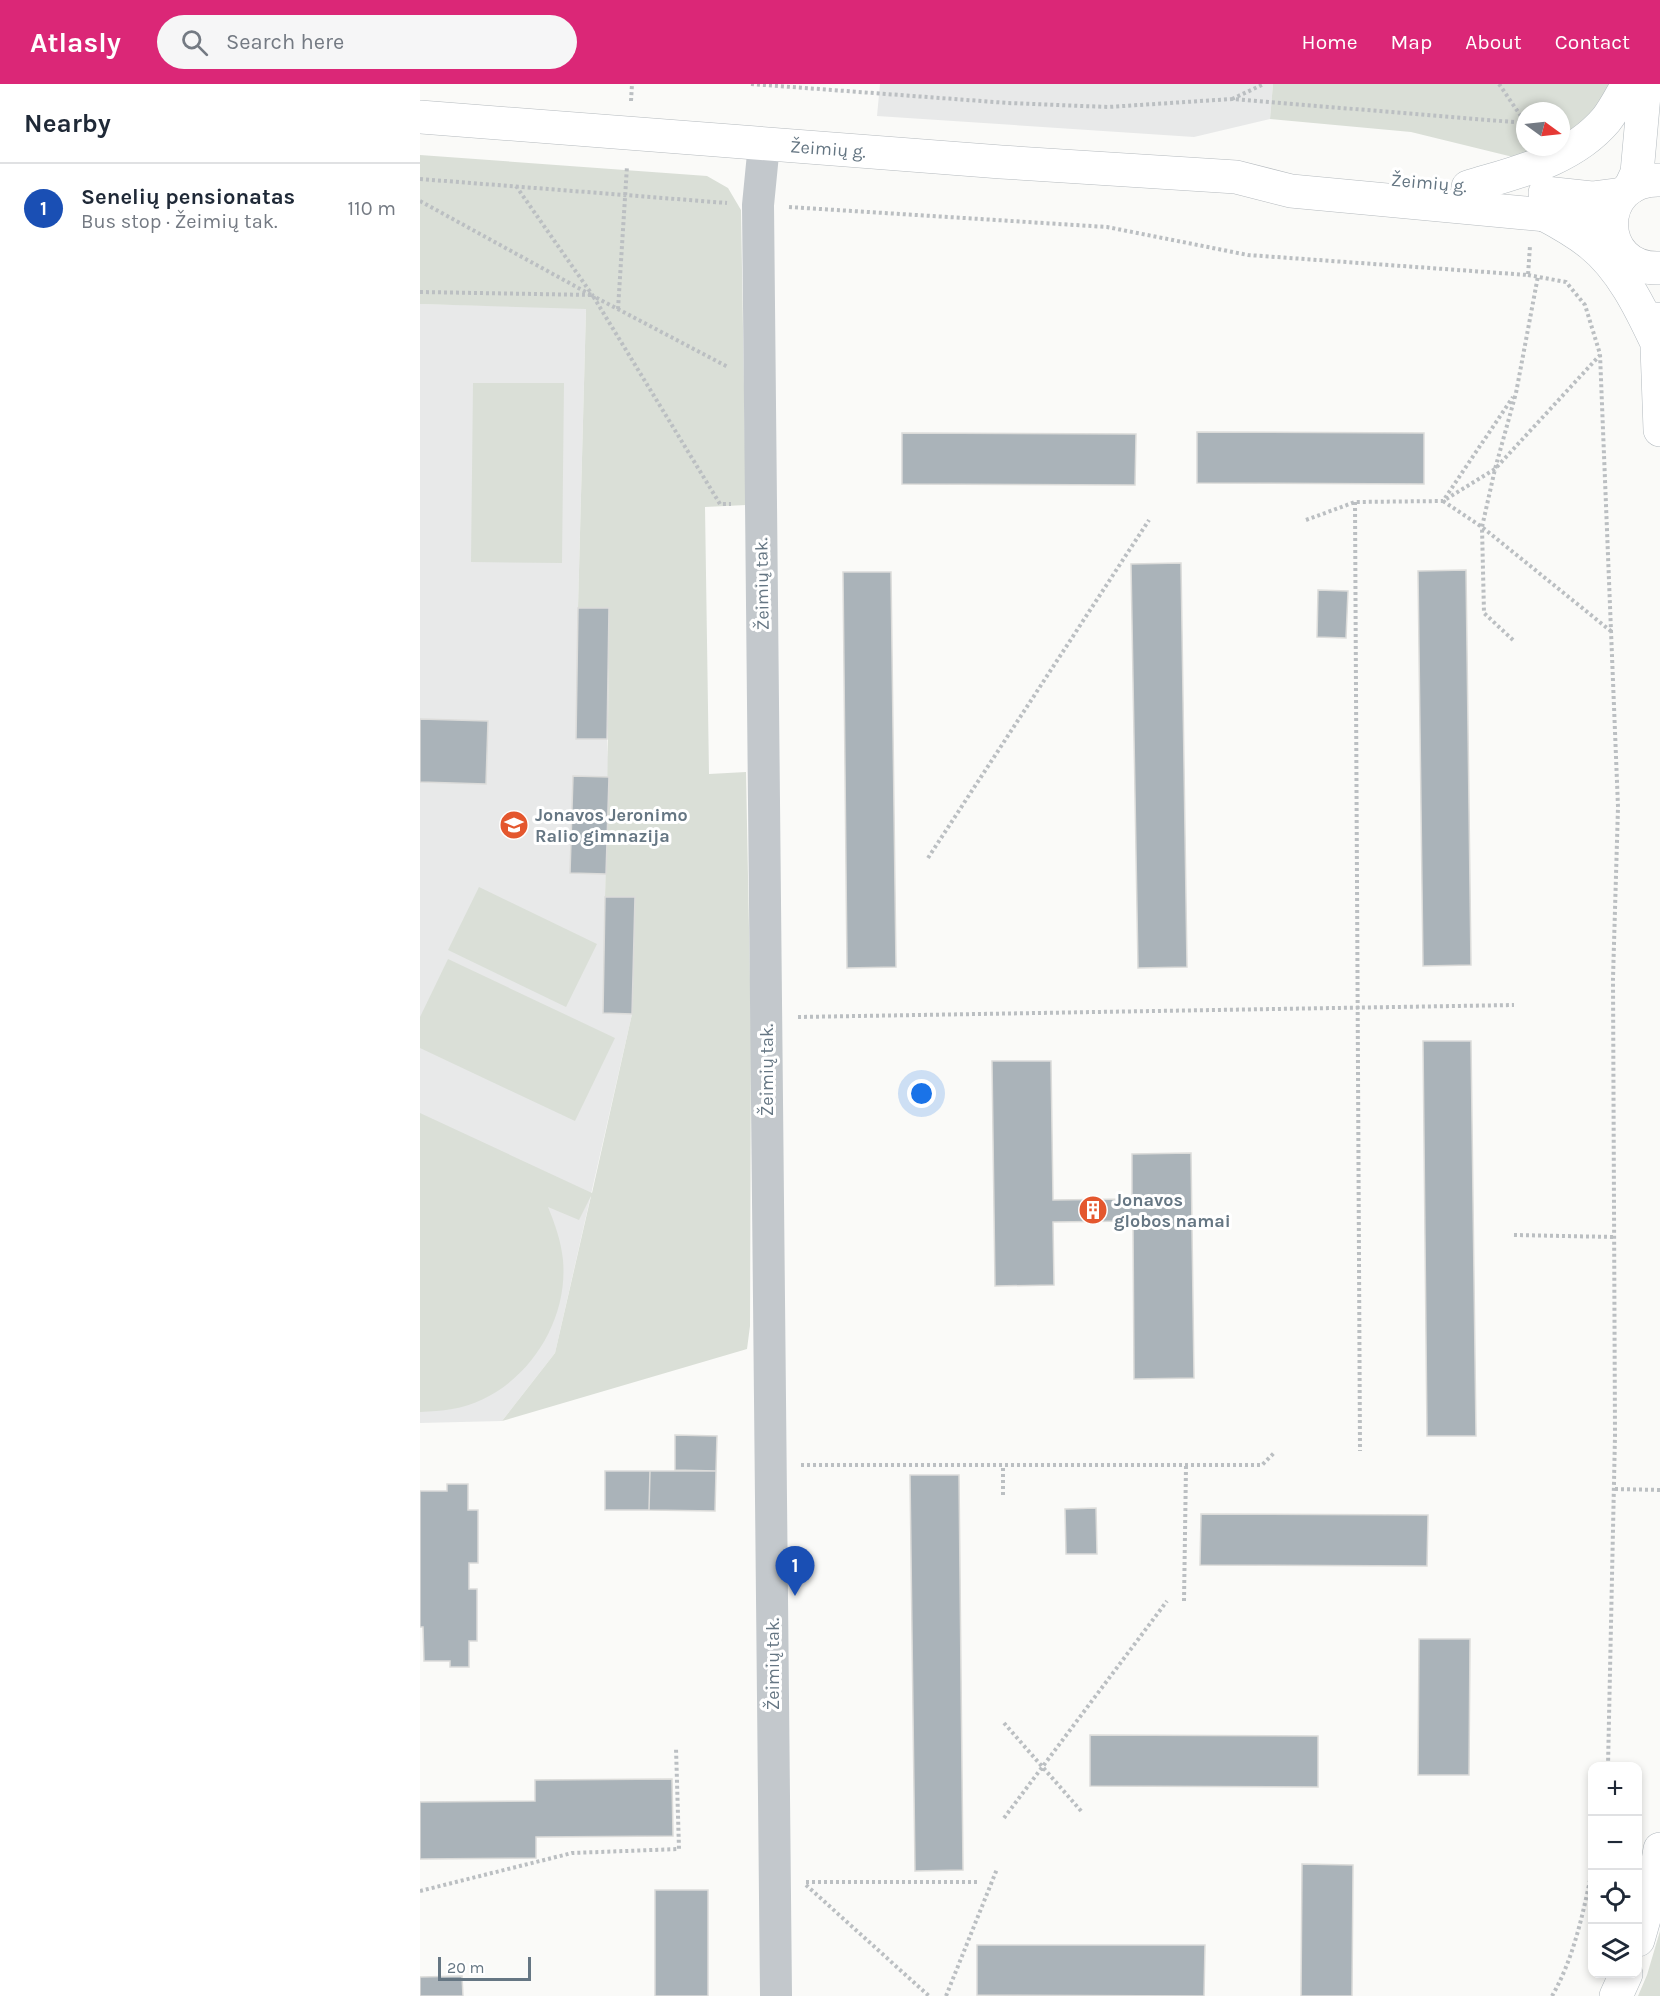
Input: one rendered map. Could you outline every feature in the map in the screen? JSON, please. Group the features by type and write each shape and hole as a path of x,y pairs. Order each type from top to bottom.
{"main road":[{"path":"1468,187 1540,165 1578,145 1606,120 1628,84"},
{"path":"1645,84 1637,172 1638,188 1613,211 1611,231 1636,257 1655,306 1660,430"},
{"name":"Žeimių g.","path":"420,117 1000,162 1236,177 1293,170 1592,198 1638,188"},
{"name":"Žeimių g.","path":"1236,177 1291,191 1578,218 1594,224 1636,257"},
{"path":"1543,214 1593,245 1624,282 1656,341"},
{"path":"1642,1926 1654,1884 1660,1850"},
{"path":"1616,1996 1624,1978"}],"street":[{"name":"Žeimių tak.","path":"764,144 758,205 776,1996"}],"path":[{"path":"618,309 632,84"},
{"path":"751,84 1008,103 1108,107 1232,99 1516,121"},
{"path":"1250,84 1250,91"},
{"path":"1232,99 1264,84"},
{"path":"1499,84 1516,109"},
{"path":"420,179 758,205 1107,227 1248,255 1538,276 1566,282 1585,305 1600,354 1618,807 1613,978 1614,1490 1608,1762"},
{"path":"516,186 593,296 720,504 762,506"},
{"path":"420,201 760,384"},
{"path":"1528,275 1530,245"},
{"path":"1513,640 1484,613 1482,527 1516,393 1538,276"},
{"path":"420,292 593,296"},
{"path":"1306,520 1355,502 1443,501 1495,469 1600,354"},
{"path":"1443,501 1516,393"},
{"path":"1443,501 1482,527 1612,632"},
{"path":"1355,502 1360,1451"},
{"path":"928,858 1149,520"},
{"path":"766,1017 1514,1005"},
{"path":"1514,1235 1614,1237"},
{"path":"771,1465 1262,1465 1274,1453"},
{"path":"1003,1465 1003,1495"},
{"path":"1184,1601 1186,1466"},
{"path":"1614,1490 1660,1490"},
{"path":"1004,1818 1167,1601"},
{"path":"1004,1723 1082,1812"},
{"path":"420,1891 572,1852 679,1848 676,1748"},
{"path":"946,1996 997,1869"},
{"path":"928,1996 803,1882 979,1882"},
{"path":"1552,1996 1559,1984 1581,1921 1588,1892"}],"shaded area":[{"path":"880,84 1273,84 1270,119 1194,137 877,116"},
{"path":"1273,84 1616,84 1615,88 1570,136 1570,102 1516,102 1518,156 1513,157 1411,132 1270,119"},
{"path":"420,155 707,176 728,188 741,210 746,505 705,507 709,774 746,772 751,1032 750,1326 747,1349 502,1421 555,1353 591,1196 579,1220 548,1207 561,1246 563,1285 558,1310 535,1355 519,1374 499,1390 477,1402 452,1409 420,1412 420,1113 592,1193 632,1014 635,898 605,897 609,608 578,608 586,309 420,304"},
{"name":"Jonavos Jeronimo Ralio gimnazija","path":"420,304 586,308 578,607 609,608 607,739 609,777 605,897 635,897 632,1014 555,1353 502,1421 420,1423"},
{"path":"473,383 564,383 562,563 471,562"},
{"path":"479,887 597,944 566,1007 448,950"},
{"path":"448,959 615,1038 575,1121 420,1048 420,1017"},
{"path":"1660,1931 1660,1996 1638,1996 1647,1975"}],"building":[{"path":"1197,432 1424,433 1424,484 1197,483"},
{"path":"902,433 1136,434 1135,485 902,484"},
{"path":"1181,563 1187,967 1138,968 1131,564"},
{"path":"1466,570 1471,965 1423,966 1418,571"},
{"path":"843,572 891,572 896,967 847,968"},
{"path":"1318,590 1348,591 1346,638 1317,637"},
{"path":"578,608 609,608 607,739 576,739"},
{"path":"420,719 488,721 486,784 420,782"},
{"path":"573,776 609,777 606,874 570,873"},
{"path":"605,897 635,897 632,1014 603,1013"},
{"path":"1423,1041 1471,1041 1476,1436 1427,1436"},
{"name":"Jonavos globos namai","path":"992,1061 1051,1061 1053,1200 1132,1199 1132,1154 1191,1153 1194,1378 1134,1379 1133,1221 1053,1222 1054,1285 995,1286"},
{"path":"675,1435 717,1436 716,1471 675,1470"},
{"path":"605,1471 650,1471 649,1510 605,1510"},
{"path":"650,1471 716,1471 715,1511 649,1510"},
{"path":"910,1475 959,1475 963,1870 915,1871"},
{"path":"447,1484 468,1484 468,1510 478,1510 478,1563 469,1563 469,1589 477,1589 477,1641 469,1641 469,1667 450,1667 450,1661 424,1661 423,1627 420,1627 420,1491 447,1491"},
{"path":"1096,1508 1097,1554 1066,1554 1065,1509"},
{"path":"1201,1514 1428,1515 1427,1566 1200,1565"},
{"path":"1419,1639 1470,1639 1469,1775 1418,1775"},
{"path":"1090,1735 1318,1736 1318,1787 1090,1786"},
{"path":"672,1779 673,1836 536,1837 536,1858 420,1859 420,1802 535,1801 535,1780"},
{"path":"1302,1864 1353,1865 1352,1996 1301,1996"},
{"path":"655,1890 708,1890 708,1996 655,1996"},
{"path":"977,1945 1205,1945 1204,1996 977,1995"},
{"path":"462,1976 463,1996 420,1996 420,1977"}],"place":[{"name":"Jonavos Jeronimo Ralio gimnazija","path":"514,825"},
{"name":"Jonavos globos namai","path":"1093,1210"},
{"name":"Senelių pensionatas","path":"795,1596"}]}
